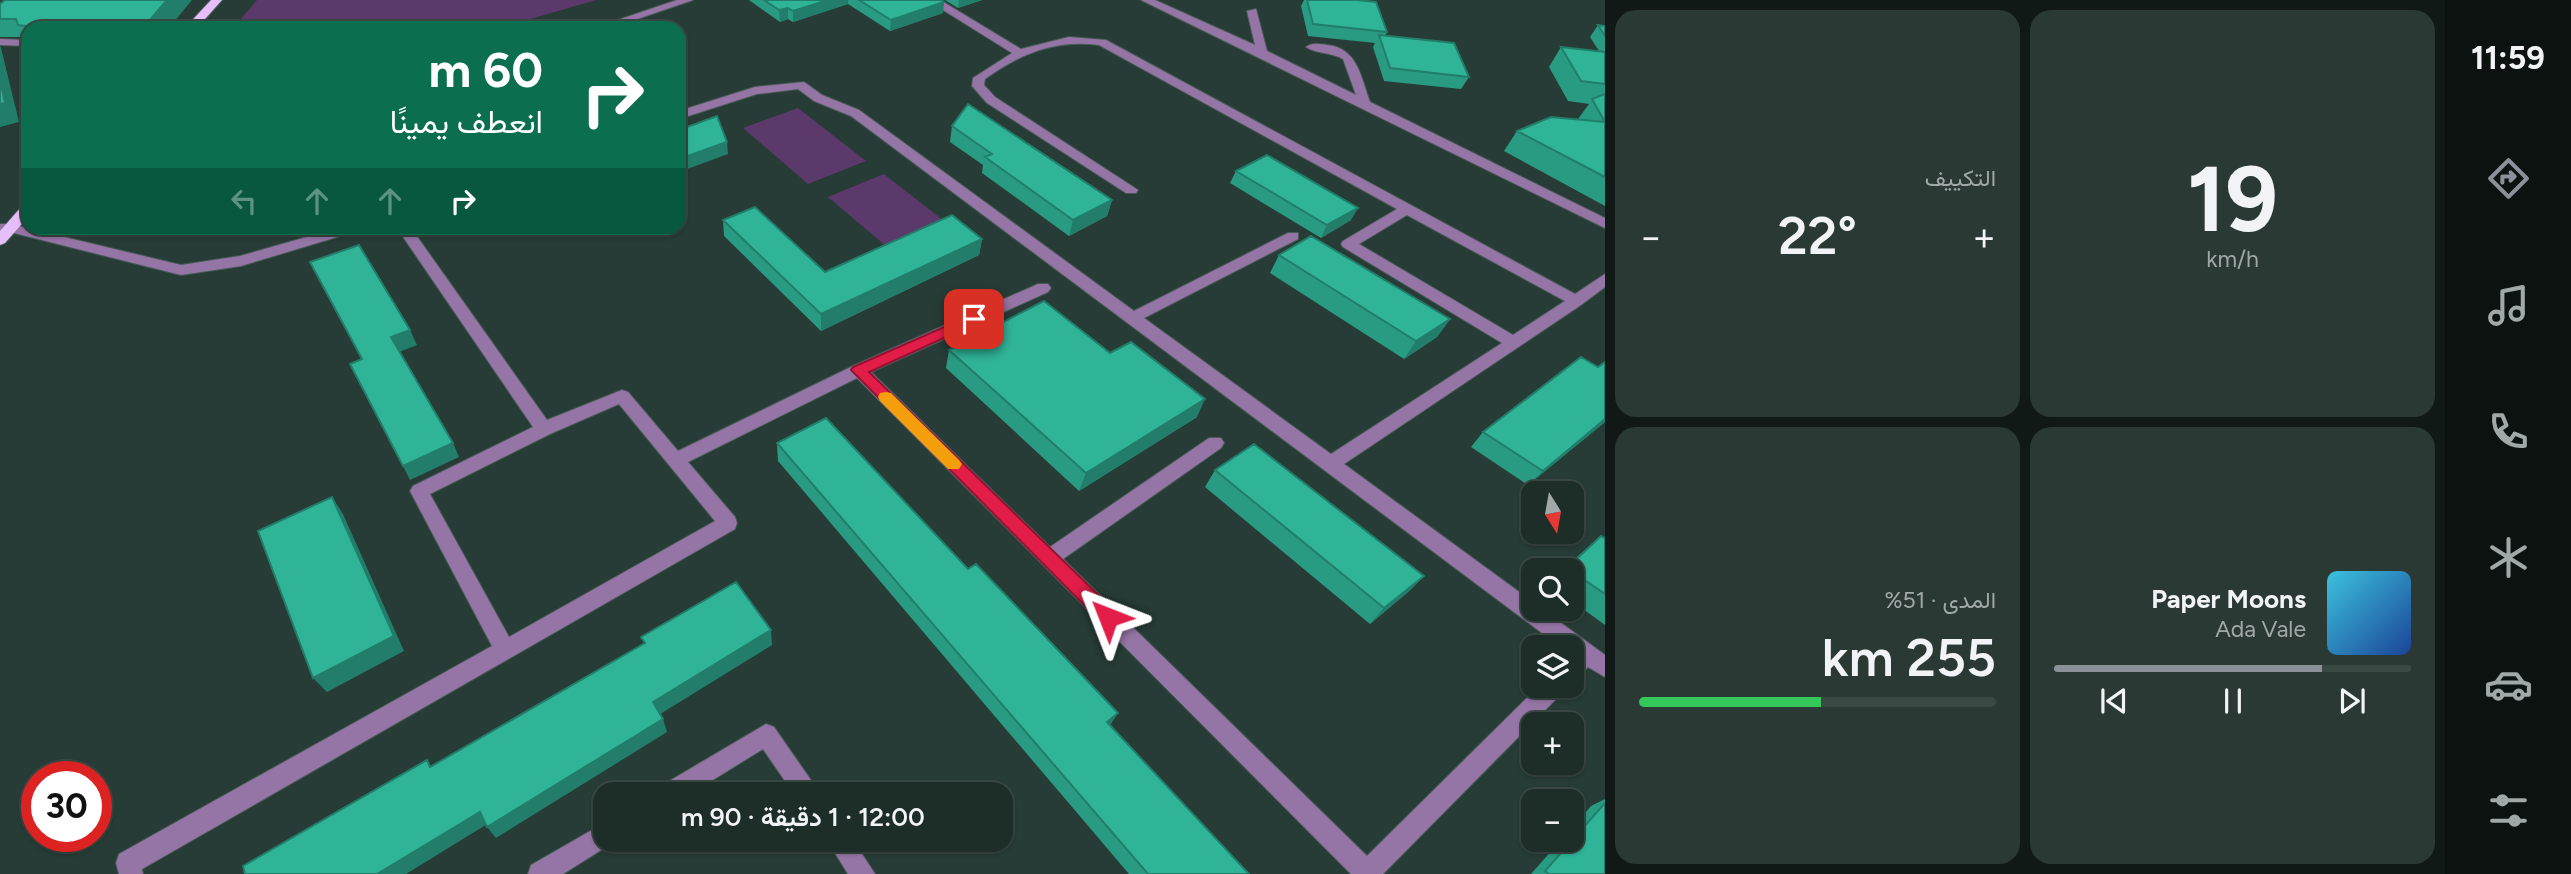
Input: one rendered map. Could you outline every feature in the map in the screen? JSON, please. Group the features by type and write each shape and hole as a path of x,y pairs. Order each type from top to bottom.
{"main road":[{"path":"198,21 217,0"},
{"path":"3,232 21,215"}],"street":[{"path":"622,21 688,0"},
{"path":"932,0 1020,53"},
{"path":"1146,0 1262,53 1605,224"},
{"path":"1252,12 1262,53"},
{"path":"1131,190 991,100 978,86 979,78 1020,53 1059,39 1102,42 1576,301"},
{"path":"0,42 21,43"},
{"path":"1311,47 1334,50 1348,57 1365,104"},
{"path":"686,113 755,91 800,85 818,98 855,113 1330,464 1546,635"},
{"path":"1407,209 1348,244 1513,342"},
{"path":"3,232 181,270 241,261 328,235"},
{"path":"409,235 544,429"},
{"path":"1132,318 1293,236"},
{"path":"1330,464 1605,279"},
{"path":"676,460 859,370 1043,288"},
{"path":"859,370 1366,873 1542,698"},
{"path":"131,874 128,863 505,650 727,523 622,396 544,429 419,491 505,650"},
{"path":"1048,558 1215,443"},
{"path":"1584,662 1605,667"},
{"path":"689,782 766,735 799,782"},
{"path":"540,874 593,842"},
{"path":"847,852 863,874"}],"shaded area":[{"path":"257,0 596,0 523,21 239,21"},
{"path":"798,108 866,161 808,184 743,128"},
{"path":"884,174 944,221 887,247 828,197"}],"building":[{"path":"5,0 167,0 149,21 21,21 21,25 18,25 16,19 0,19 0,4"},
{"path":"764,0 828,0 793,11 788,8 779,10"},
{"path":"859,0 941,0 944,2 891,20"},
{"path":"1307,0 1376,2 1387,32 1313,24"},
{"path":"1598,25 1605,26 1605,36"},
{"path":"1379,35 1454,43 1469,77 1390,68"},
{"path":"1561,47 1605,52 1605,84 1581,81"},
{"path":"0,79 5,103 0,104"},
{"path":"1605,94 1605,122 1592,99"},
{"path":"968,104 1112,200 1073,220 985,157 992,154 952,126"},
{"path":"717,116 727,142 686,157 686,127"},
{"path":"1551,117 1605,122 1605,177 1517,131"},
{"path":"1267,155 1358,208 1327,225 1236,171"},
{"path":"755,207 825,272 952,215 982,239 821,314 723,220"},
{"path":"1311,236 1450,319 1416,341 1279,255"},
{"path":"359,245 410,330 391,337 453,443 403,466 350,364 362,359 310,262"},
{"path":"1044,301 1110,353 1131,342 1205,399 1086,473 949,350"},
{"path":"1581,357 1598,367 1605,362 1605,419 1543,471 1483,432"},
{"path":"826,418 968,569 976,564 1118,713 1107,722 1249,874 1148,874 777,443"},
{"path":"1254,444 1424,576 1384,608 1215,470"},
{"path":"332,497 394,636 313,678 258,531"},
{"path":"1601,536 1605,538 1605,594 1584,580 1584,558 1578,558"},
{"path":"736,582 771,630 653,702 663,719 487,827 480,812 377,874 245,874 243,866 427,760 430,767 645,643 641,637"},
{"path":"1605,803 1605,874 1549,874 1545,871 1562,852 1584,852 1584,827"}],"slow traffic":[{"path":"886,397 954,464"}],"route":[{"path":"974,319 859,370 1108,617"}]}
